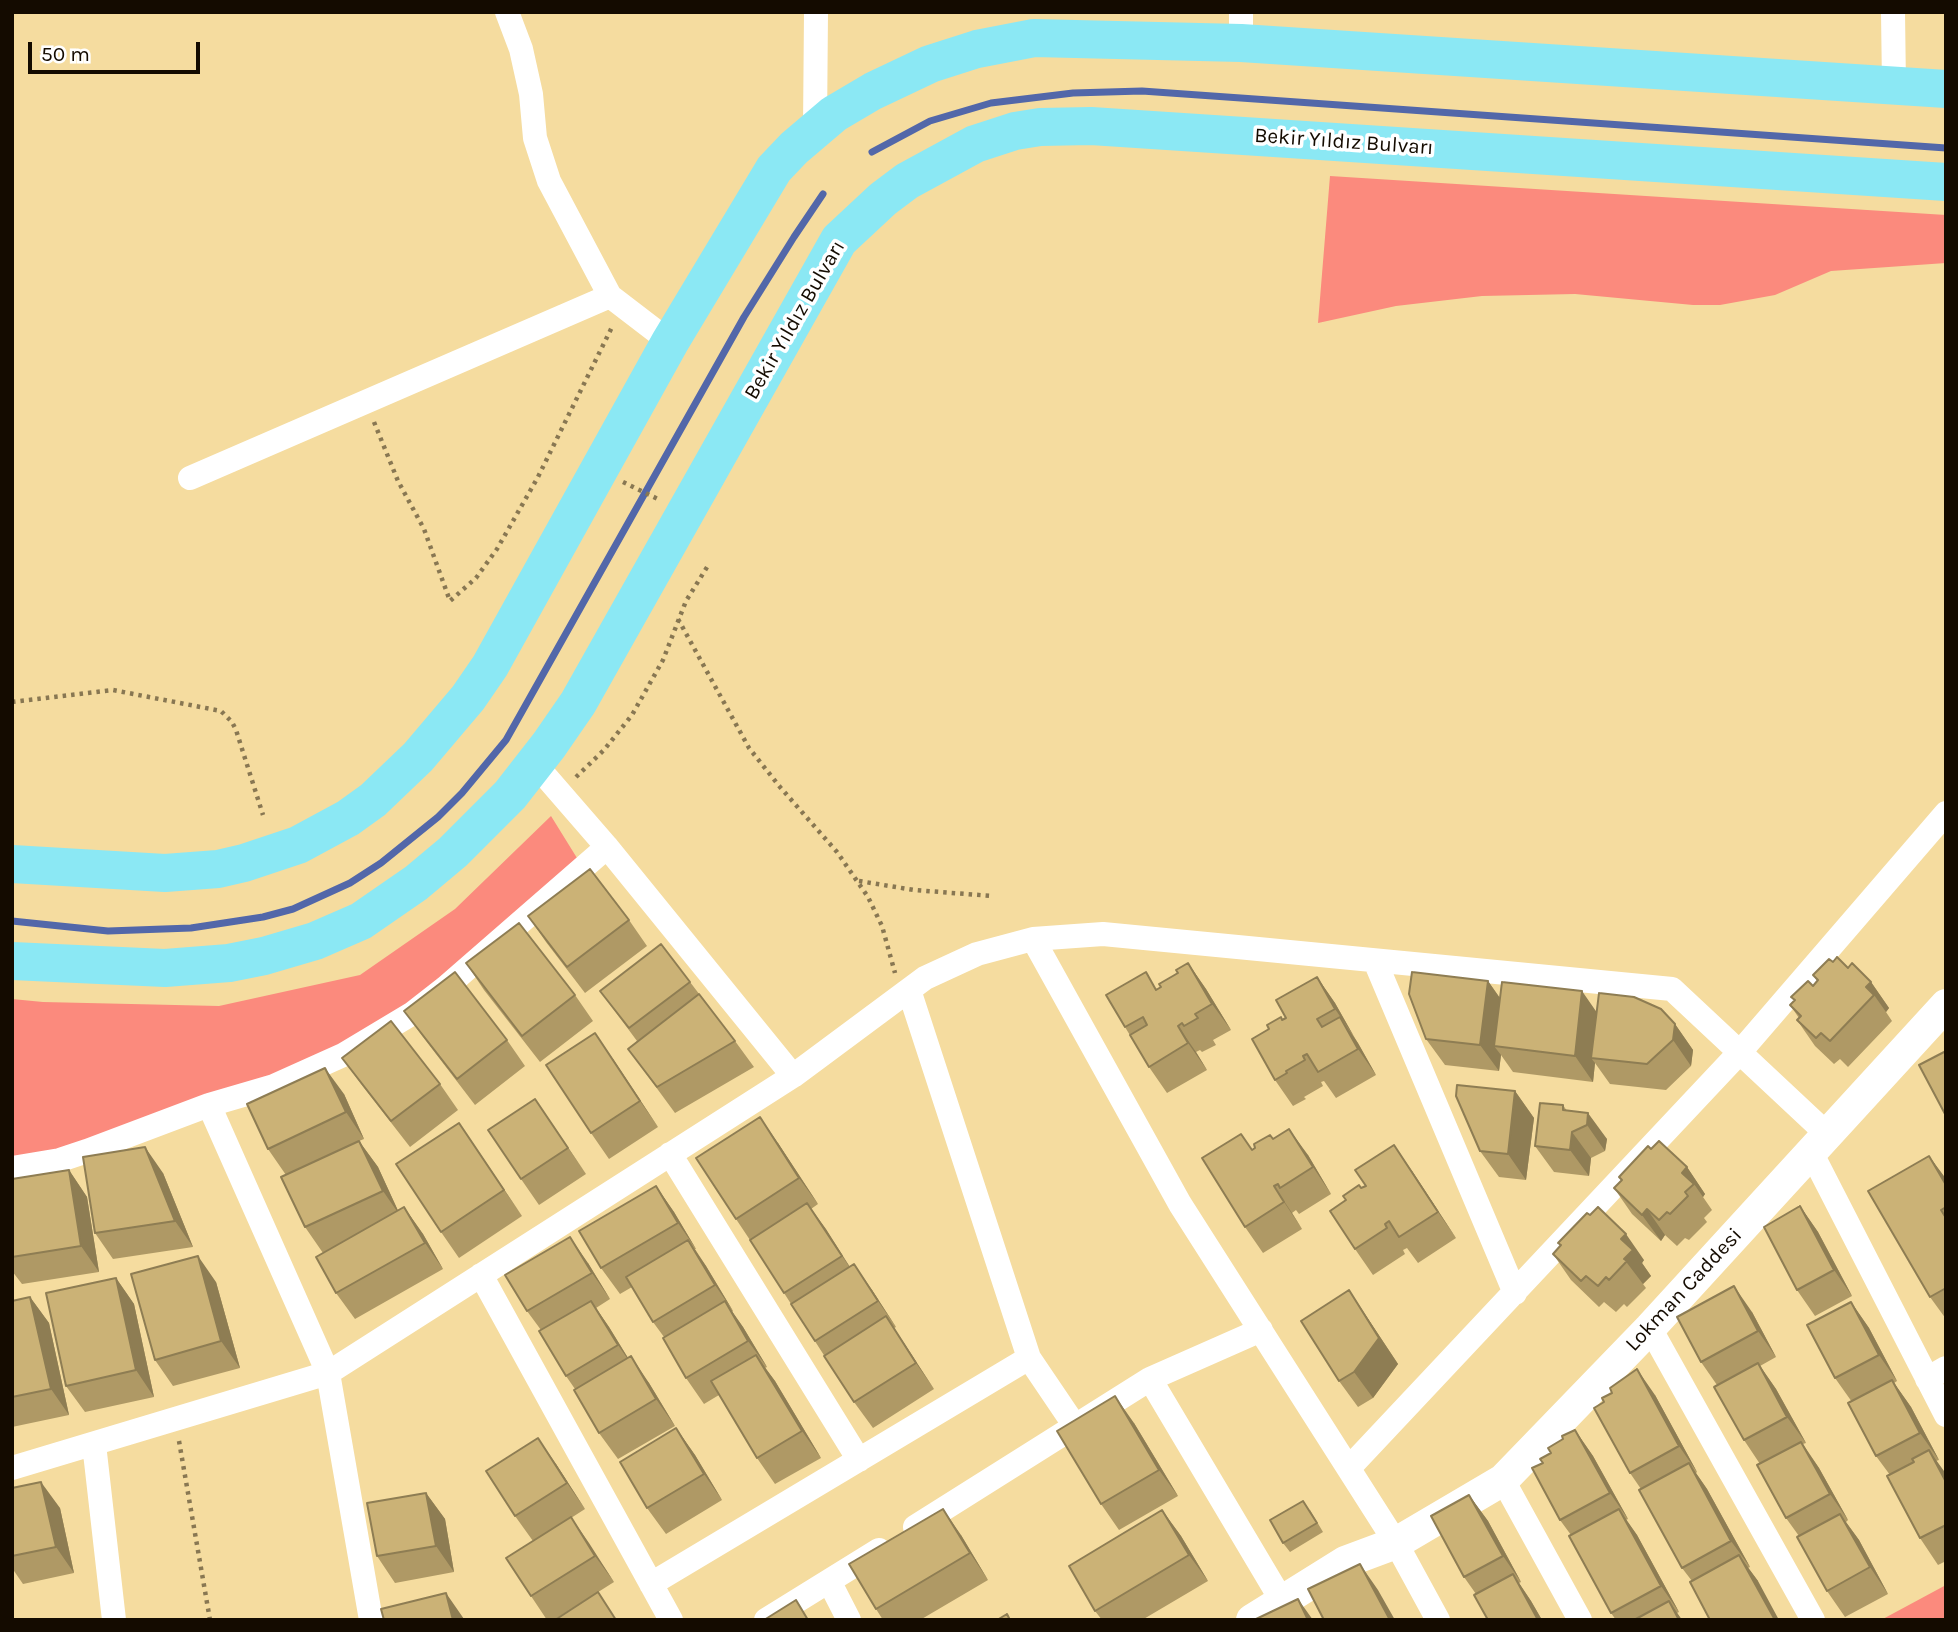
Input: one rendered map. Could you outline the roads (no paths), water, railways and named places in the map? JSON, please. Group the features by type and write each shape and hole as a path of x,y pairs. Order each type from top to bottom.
{"main road":[{"path":"12,864 164,873 218,869 263,858 298,845 348,818 373,800 418,757 468,698 490,666 670,342 774,169 815,128 853,102 930,64 977,49 1033,25 1241,28 1946,89"},
{"name":"Bekir Yıldız Bulvarı","path":"12,961 133,968 197,967 264,956 331,935 361,921 416,883 489,818 547,777 578,704 839,240 883,199 907,181 933,164 975,144 1015,131 1078,126 1946,182"}],"street":[{"path":"507,12 516,32 527,71 536,138 550,181 617,301 670,342"},
{"path":"815,128 816,12"},
{"path":"1893,12 1894,86"},
{"path":"190,478 365,402 617,301"},
{"path":"547,777 793,1076"},
{"path":"1349,1468 1740,1052 1946,813"},
{"path":"12,1168 60,1160 87,1151 209,1105 242,1097 306,1073 343,1055 390,1028 445,988 607,847"},
{"path":"12,1468 328,1373 793,1076 934,974 977,954 1033,939 1103,934 1672,989 1740,1052 1819,1143 1936,1373 1946,1415"},
{"path":"1033,939 1180,1204 1396,1543 1438,1620"},
{"path":"1375,961 1515,1293"},
{"path":"903,994 1029,1358 1075,1426"},
{"name":"Lokman Caddesi","path":"1252,1620 1345,1562 1396,1543 1503,1480 1650,1328 1946,1005"},
{"path":"209,1105 328,1373 371,1620"},
{"path":"670,1154 859,1460"},
{"path":"481,1275 671,1620"},
{"path":"1650,1328 1813,1620"},
{"path":"766,1620 1150,1379 1261,1330"},
{"path":"651,1584 1029,1358"},
{"path":"1150,1379 1282,1601"},
{"path":"94,1444 114,1620"},
{"path":"1503,1480 1580,1620"},
{"path":"829,1581 849,1620"}],"waterway":[{"path":"872,152 930,121 991,103 1073,93 1142,91 1946,148"},
{"path":"12,921 108,931 191,928 263,917 293,909 350,883 381,863 438,817 462,793 506,740 744,317 823,194"}]}
